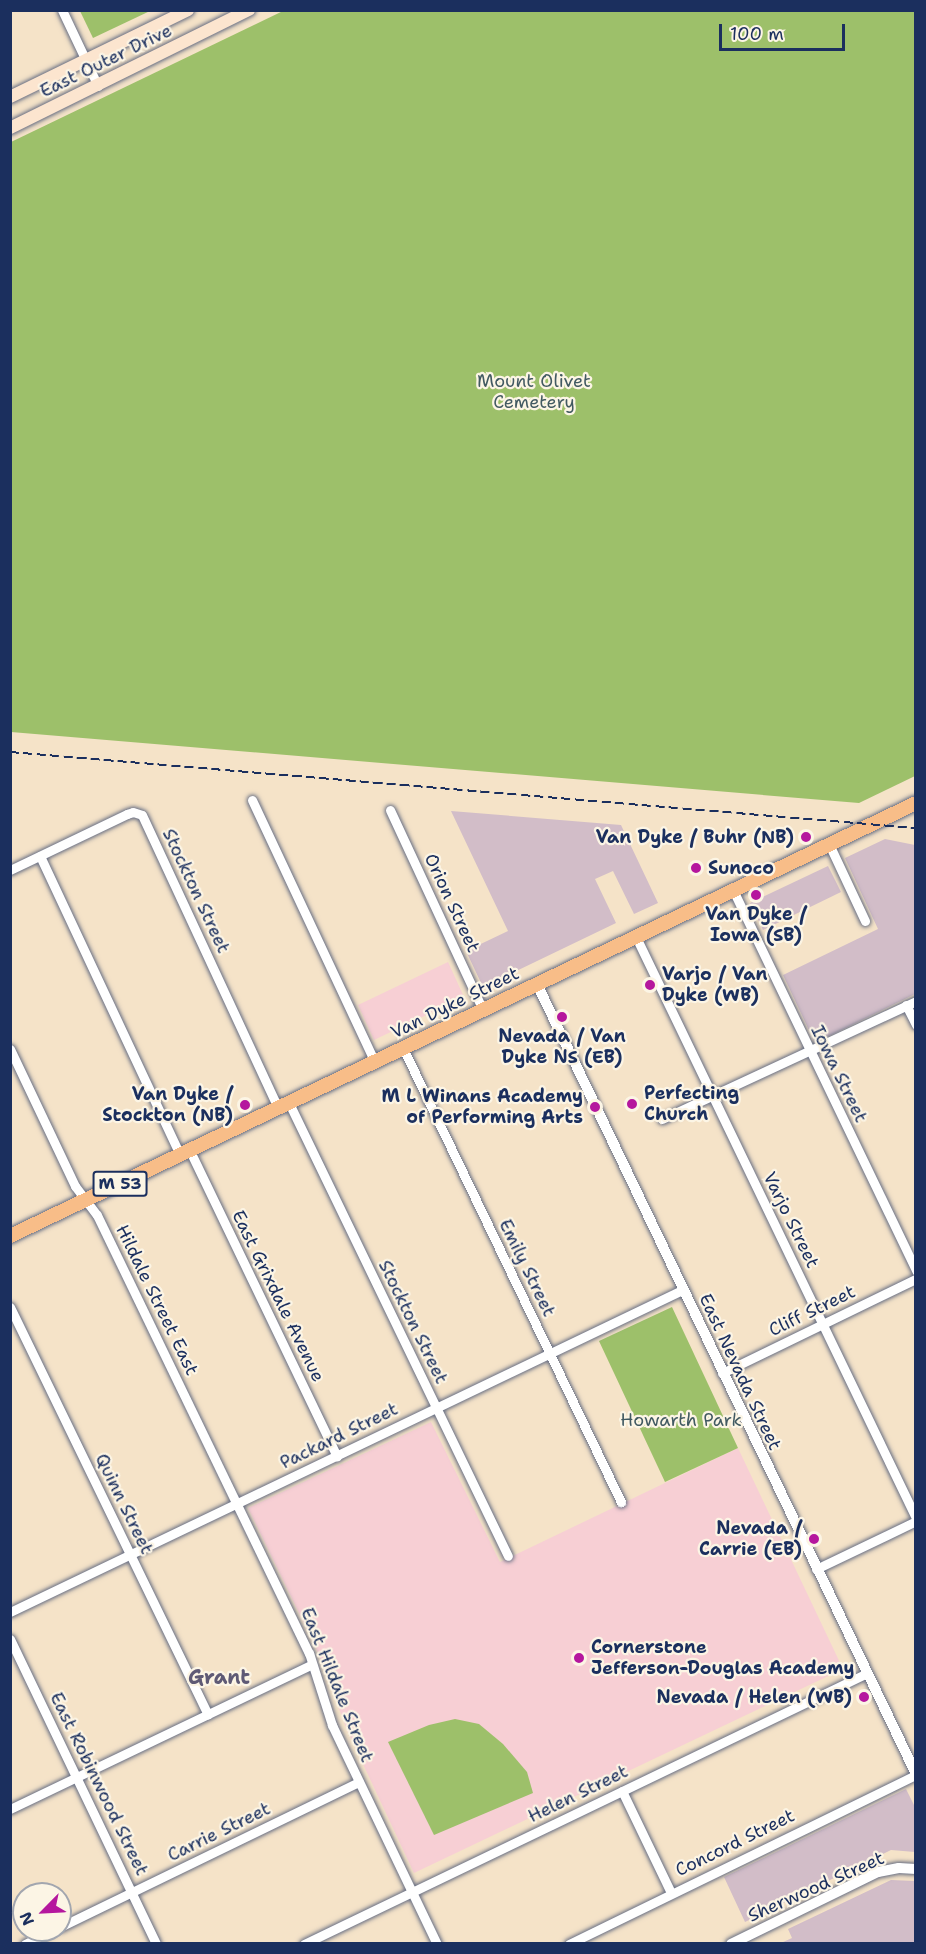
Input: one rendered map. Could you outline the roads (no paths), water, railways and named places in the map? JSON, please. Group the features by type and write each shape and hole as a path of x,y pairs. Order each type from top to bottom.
{"main road":[{"name":"East Outer Drive","path":"10,97 188,10"},
{"name":"East Outer Drive","path":"10,128 249,10"},
{"name":"Van Dyke Street","path":"10,1236 915,803"}],"street":[{"path":"62,10 98,86"},
{"path":"252,800 375,1062"},
{"name":"Orion Street","path":"390,810 483,1010"},
{"name":"Stockton Street","path":"40,856 127,814 136,812 144,819 508,1556"},
{"path":"829,844 865,921"},
{"path":"10,870 40,856"},
{"name":"East Grixdale Avenue","path":"40,856 336,1456"},
{"name":"Iowa Street","path":"733,890 915,1267"},
{"name":"Varjo Street","path":"636,937 915,1520"},
{"name":"East Nevada Street","path":"537,984 915,1774"},
{"path":"662,1119 915,1001"},
{"path":"906,1005 915,1025"},
{"name":"Emily Street","path":"403,1048 621,1502"},
{"name":"Hildale Street East","path":"10,1049 75,1186 97,1215 237,1504"},
{"name":"Cliff Street","path":"722,1373 915,1279"},
{"name":"Packard Street","path":"10,1612 682,1290"},
{"name":"Quinn Street","path":"10,1307 208,1714"},
{"name":"East Hildale Street","path":"237,1504 312,1664 332,1725 437,1944"},
{"path":"816,1569 915,1520"},
{"name":"East Robinwood Street","path":"10,1639 156,1944"},
{"path":"10,1809 312,1664"},
{"name":"Helen Street","path":"304,1944 867,1673"},
{"name":"Concord Street","path":"569,1944 915,1774"},
{"name":"Carrie Street","path":"72,1921 359,1782"},
{"path":"622,1791 671,1893"},
{"name":"Sherwood Street","path":"731,1944 878,1872 899,1868 915,1869"}],"railway":[{"path":"10,752 916,828"}],"place":[{"name":"Van Dyke / Buhr (NB)","path":"806,837"},
{"name":"Sunoco","path":"696,868"},
{"name":"Van Dyke / Iowa (SB)","path":"756,895"},
{"name":"Varjo / Van Dyke (WB)","path":"650,985"},
{"name":"Nevada / Van Dyke NS (EB)","path":"562,1017"},
{"name":"Perfecting Church","path":"632,1104"},
{"name":"Van Dyke / Stockton (NB)","path":"245,1105"},
{"name":"M L Winans Academy of Performing Arts","path":"595,1107"},
{"name":"Nevada / Carrie (EB)","path":"814,1539"},
{"name":"Cornerstone Jefferson-Douglas Academy","path":"579,1658"},
{"name":"Nevada / Helen (WB)","path":"864,1697"}],"district":[{"name":"Grant","path":"219,1677"}],"park label":[{"name":"Mount Olivet Cemetery","path":"534,392"},
{"name":"Howarth Park","path":"681,1420"}]}
